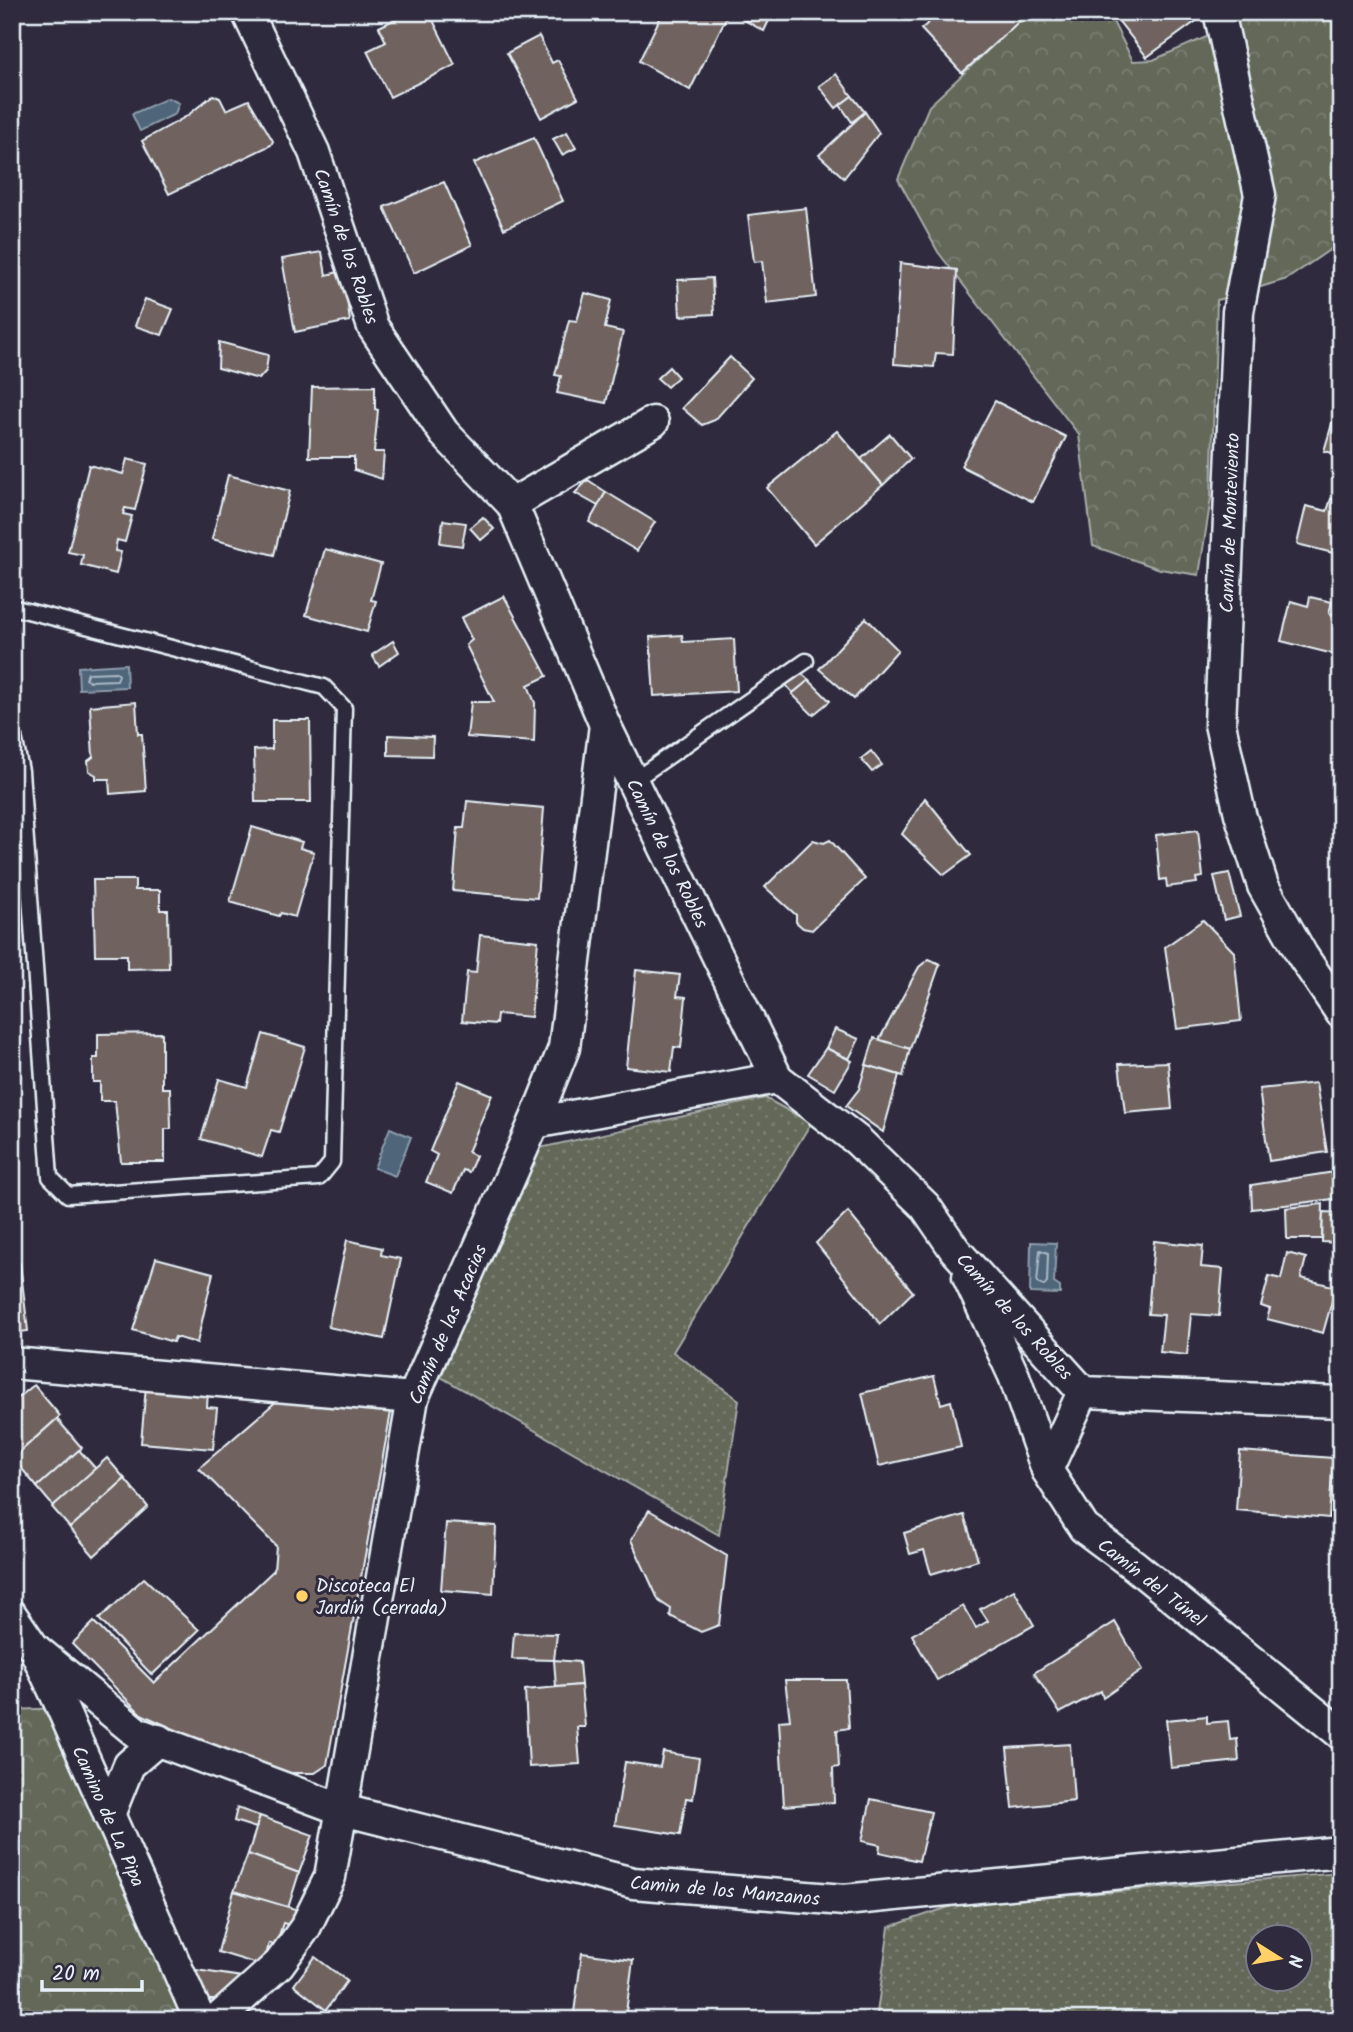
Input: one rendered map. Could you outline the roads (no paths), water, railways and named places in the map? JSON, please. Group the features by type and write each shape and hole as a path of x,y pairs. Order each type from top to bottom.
{"street":[{"name":"Camín de los Robles","path":"247,12 314,152 373,327 444,433 512,504 605,724 777,1078 858,1141 925,1206 955,1250 1083,1392 1341,1402"},
{"name":"Camín de Monteviento","path":"1219,12 1260,195 1238,312 1220,724 1240,814 1264,886 1302,955 1341,1013"},
{"path":"512,504 653,422"},
{"name":"Camín de las Acacias","path":"216,2020 279,1964 305,1928 330,1877 413,1398 534,1124 564,1048 605,724"},
{"path":"534,1124 777,1078"},
{"name":"Camín del Túnel","path":"955,1250 1014,1376 1047,1471 1084,1528 1135,1566 1341,1734"},
{"path":"12,1363 413,1398"},
{"path":"1047,1471 1083,1392"},
{"name":"Camino de La Pipa","path":"12,1616 34,1648 200,2020"},
{"name":"Camin de los Manzanos","path":"34,1648 137,1733 343,1810 633,1883 844,1900 1341,1853"},
{"path":"109,1815 129,1765 158,1740"}],"lane":[{"path":"12,727 21,771 50,1177 68,1195 319,1178 332,1162 344,708 324,687 14,610"},
{"path":"633,781 806,661"}],"water":[{"path":"168,98 179,103 175,114 140,131 132,114"},
{"path":"126,664 127,687 79,689 78,667"},
{"path":"390,1128 411,1137 395,1176 374,1168"},
{"path":"1031,1242 1056,1243 1054,1283 1060,1287 1060,1294 1030,1293"}],"place":[{"name":"Discoteca El Jardín (cerrada)","path":"302,1596"}]}
